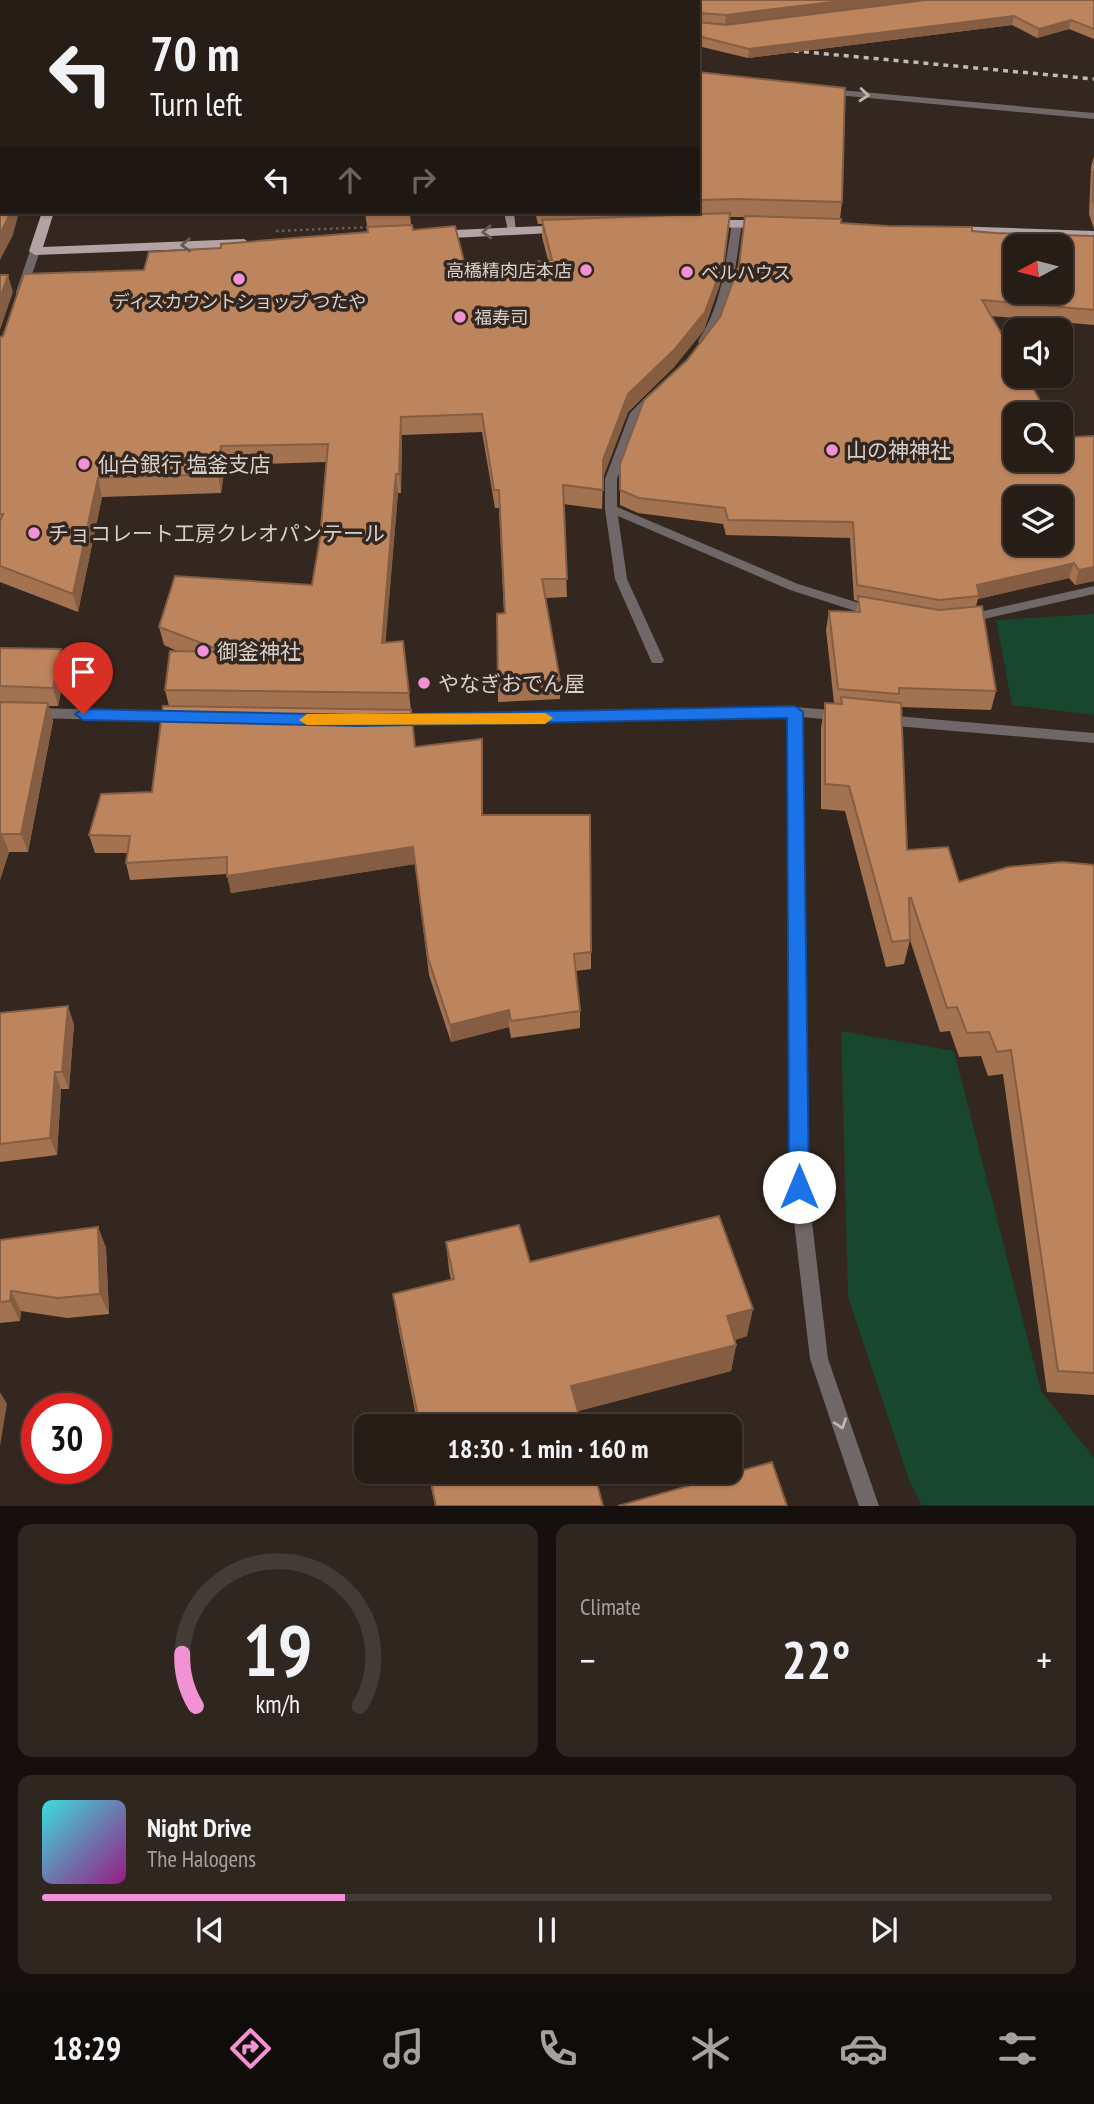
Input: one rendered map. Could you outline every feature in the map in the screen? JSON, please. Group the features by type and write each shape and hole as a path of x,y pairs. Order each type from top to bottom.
{"main road":[{"path":"47,214 35,251 254,243"},
{"path":"695,225 778,225"},
{"path":"417,235 583,229"},
{"path":"942,229 1094,235"}],"street":[{"path":"821,91 1094,117"},
{"path":"509,214 513,231"},
{"path":"695,351 711,331 730,279 737,223"},
{"path":"18,300 35,251"},
{"path":"657,660 621,579 611,509 611,480 636,413 662,388"},
{"path":"611,509 794,587 861,610 886,614"},
{"path":"947,621 985,617 1094,590"},
{"path":"0,712 194,717"},
{"path":"373,721 795,712 1094,738"},
{"path":"795,712 799,1187 819,1359 869,1506"}],"path":[{"path":"269,231 377,226"}],"green space":[{"path":"1094,614 1094,715 1012,705 996,620"},
{"path":"841,1031 954,1051 1041,1391 1094,1458 1094,1505 922,1505 909,1480 848,1297"}],"building":[{"path":"700,0 849,0 726,15 700,13"},
{"path":"926,0 1094,0 1094,29 1071,20 1039,29 1014,16 749,49 700,37 700,22 726,25"},
{"path":"700,72 845,88 842,202 700,200"},
{"path":"730,213 724,261 705,312 675,349 628,394 603,460 603,490 563,485 567,579 542,579 560,680 498,683 497,614 505,613 499,490 494,490 482,414 401,417 399,474 396,474 382,643 403,641 409,693 165,690 170,651 225,652 159,627 175,576 312,585 320,538 328,444 221,446 218,474 98,478 73,594 0,566 0,521 3,514 0,514 0,337 3,336 24,274 144,270 149,252 221,248 221,244 368,232 367,227 412,225 413,230 455,226 466,269 552,260 542,220"},
{"path":"0,214 9,214 8,218 0,234"},
{"path":"745,216 841,219 841,223 888,226 972,227 972,231 1028,234 1003,234 1003,302 982,300 1003,336 1003,388 1033,388 1041,402 1003,402 1003,472 1073,472 1073,436 1094,436 1094,567 1079,570 1074,563 977,585 979,596 939,600 857,585 853,522 728,520 725,508 639,498 620,490 620,464 644,400 687,360 720,317 739,265"},
{"path":"1073,235 1094,236 1094,310 1027,304 1073,304"},
{"path":"0,275 8,275 0,298"},
{"path":"858,596 939,610 982,606 996,691 899,688 899,694 838,689 829,611 860,612"},
{"path":"0,648 61,649 53,688 0,686"},
{"path":"841,697 901,703 907,850 948,847 959,882 1008,867 1063,862 1094,865 1094,1373 1058,1371 1011,1050 997,1052 989,1032 967,1033 957,1007 947,1008 911,898 910,940 892,942 849,786 825,784 825,703 842,704"},
{"path":"0,702 48,703 21,834 2,834 0,841"},
{"path":"163,706 411,710 415,747 482,739 482,815 590,815 591,952 574,954 580,1011 511,1021 509,1010 450,1025 428,958 413,847 227,876 227,857 126,863 130,836 89,835 101,794 152,792"},
{"path":"68,1006 62,1072 55,1072 50,1138 0,1144 0,1013"},
{"path":"719,1216 753,1309 727,1316 736,1345 571,1386 579,1414 418,1414 393,1294 454,1279 446,1242 519,1225 530,1262"},
{"path":"98,1227 100,1294 58,1298 11,1291 10,1301 0,1302 0,1240"},
{"path":"772,1462 787,1506 618,1506 695,1484 742,1484 742,1471"},
{"path":"431,1484 597,1484 603,1506 436,1506"}],"railway":[{"path":"784,50 1094,79"}],"slow traffic":[{"path":"307,720 545,718"}],"place":[{"name":"高橋精肉店本店","path":"586,270"},
{"name":"ベルハウス","path":"687,272"},
{"name":"ディスカウントショップ つたや","path":"239,279"},
{"name":"福寿司","path":"460,317"},
{"name":"山の神神社","path":"832,450"},
{"name":"仙台銀行 塩釜支店","path":"84,464"},
{"name":"チョコレート工房クレオパンテール","path":"34,533"},
{"name":"御釜神社","path":"203,651"},
{"name":"やなぎおでん屋","path":"424,683"}],"route":[{"path":"83,714 359,721 795,712 799,1187"}]}
